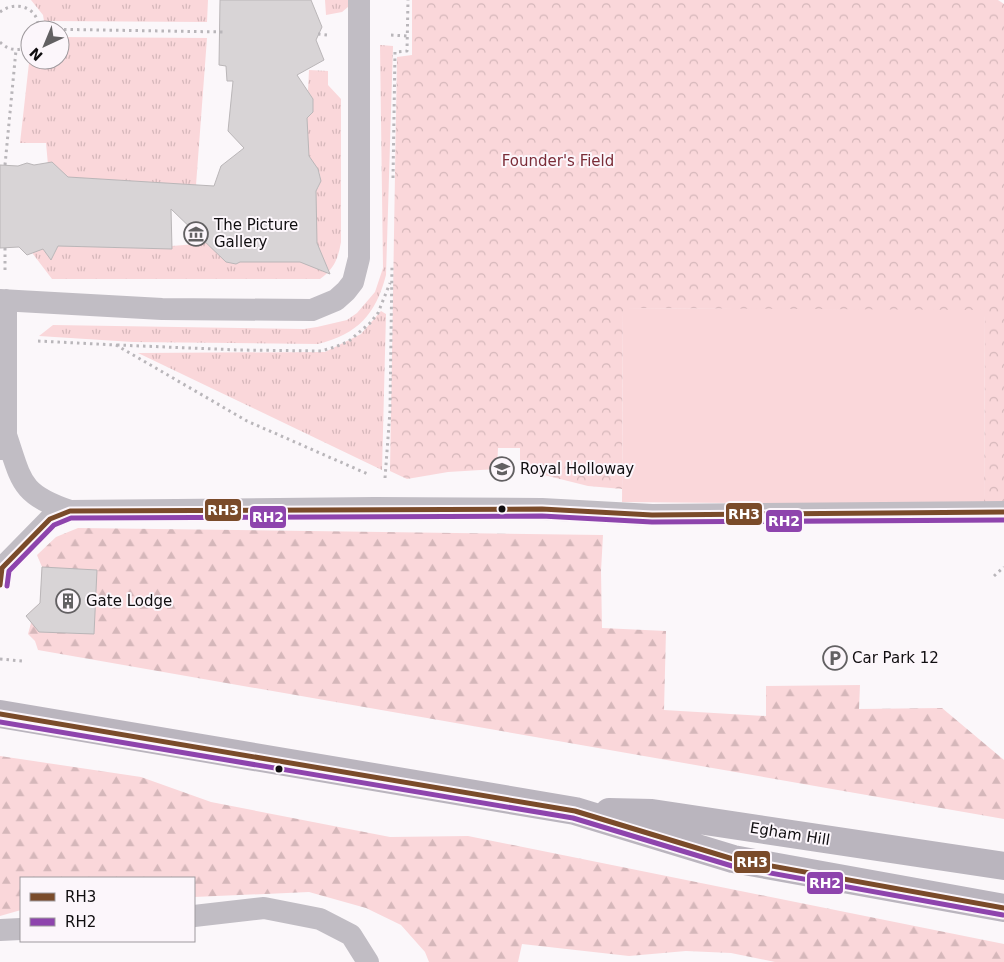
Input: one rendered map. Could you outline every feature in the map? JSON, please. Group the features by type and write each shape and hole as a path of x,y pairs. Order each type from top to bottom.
{"main road":[{"name":"Egham Hill","path":"0,714 575,811 733,859 1004,908"},
{"name":"Egham Hill","path":"575,811 652,813 1004,866"}],"lane":[{"path":"359,0 359,258 353,282 336,300 312,310 162,309 3,300 7,340 3,444 23,483 44,502 70,511 385,508 542,510 652,516 1004,512"},
{"path":"1,572 50,519 70,511"},
{"path":"195,916 264,908 320,919 351,935 368,962"},
{"path":"0,930 20,929"}],"path":[{"path":"16,0 16,6"},
{"path":"393,185 395,52 407,51 408,0"},
{"path":"0,12 16,6 25,7 31,11 37,20"},
{"path":"70,30 226,32"},
{"path":"0,42 10,49 20,49"},
{"path":"5,165 16,50"},
{"path":"384,481 387,471 390,411 392,261"},
{"path":"7,340 116,345 248,421 375,477"},
{"path":"994,576 1004,567"},
{"path":"0,659 22,661"}],"green space":[{"path":"31,0 208,0 207,22 70,21 44,20 43,15"},
{"path":"325,0 348,0 348,7 342,12 326,15"},
{"name":"Founder's Field","path":"412,0 998,0 1004,4 1004,503 984,505 985,311 623,308 622,489 588,486 520,469 520,448 498,448 497,469 448,472 407,479 390,471 397,57 412,55"},
{"path":"70,37 207,38 196,185 49,176 46,143 20,143 28,70 70,70"},
{"path":"380,45 393,46 386,275 377,301 371,311 354,328 332,340 318,344 133,342 39,336 53,325 304,329 347,320 357,313 375,292 383,268"},
{"path":"309,70 328,71 328,85 341,99 341,242 335,263 320,279 52,279 33,254 32,252 43,248 53,256 55,252 53,247 73,242 74,247 83,247 84,243 113,248 114,244 154,247 220,242 220,255 229,262 320,252 318,245 310,239 317,223 316,209 310,209 312,191 318,188 320,184 320,173 309,162 307,118 313,112 313,99 308,91"},
{"path":"623,308 985,310 984,505 622,502"},
{"path":"381,311 386,314 382,470 138,353 325,352 361,334"},
{"path":"78,528 603,535 601,571 602,628 666,631 664,710 766,716 766,686 860,685 859,709 942,708 1004,760 1004,819 38,650 35,641 28,634 31,623 30,612 40,603 42,567 37,555 56,537"},
{"path":"0,756 141,777 211,802 390,837 468,836 1004,944 1004,962 775,962 731,953 686,951 629,956 522,944 518,962 429,962 425,952 401,925 366,908 309,892 195,897 195,877 20,877 20,910 0,916"}],"building":[{"path":"220,0 311,0 322,27 316,40 324,60 297,75 313,99 313,112 307,118 309,156 318,169 321,181 316,191 317,243 330,274 300,262 240,262 236,264 226,262 171,209 172,249 58,246 51,260 43,249 27,255 19,247 0,248 0,165 18,166 27,163 34,165 52,162 68,177 214,186 221,166 244,148 228,131 233,81 227,81 226,66 219,65"},
{"name":"Gate Lodge","path":"42,567 97,570 94,634 39,632 26,616 40,603"}],"transit line":[{"name":"RH3","path":"0,585 2,568 50,519 70,511 542,509 652,515 1004,512"},
{"name":"RH2","path":"7,586 9,571 54,525 71,518 542,516 652,522 1004,520"},
{"name":"RH3","path":"0,714 575,811 733,859 1004,908"},
{"name":"RH2","path":"0,722 573,818 732,866 1003,915"}],"place":[{"name":"The Picture Gallery","path":"196,234"},
{"name":"Royal Holloway","path":"502,469"},
{"name":"Gate Lodge","path":"68,601"},
{"name":"Car Park 12","path":"835,658"}]}
